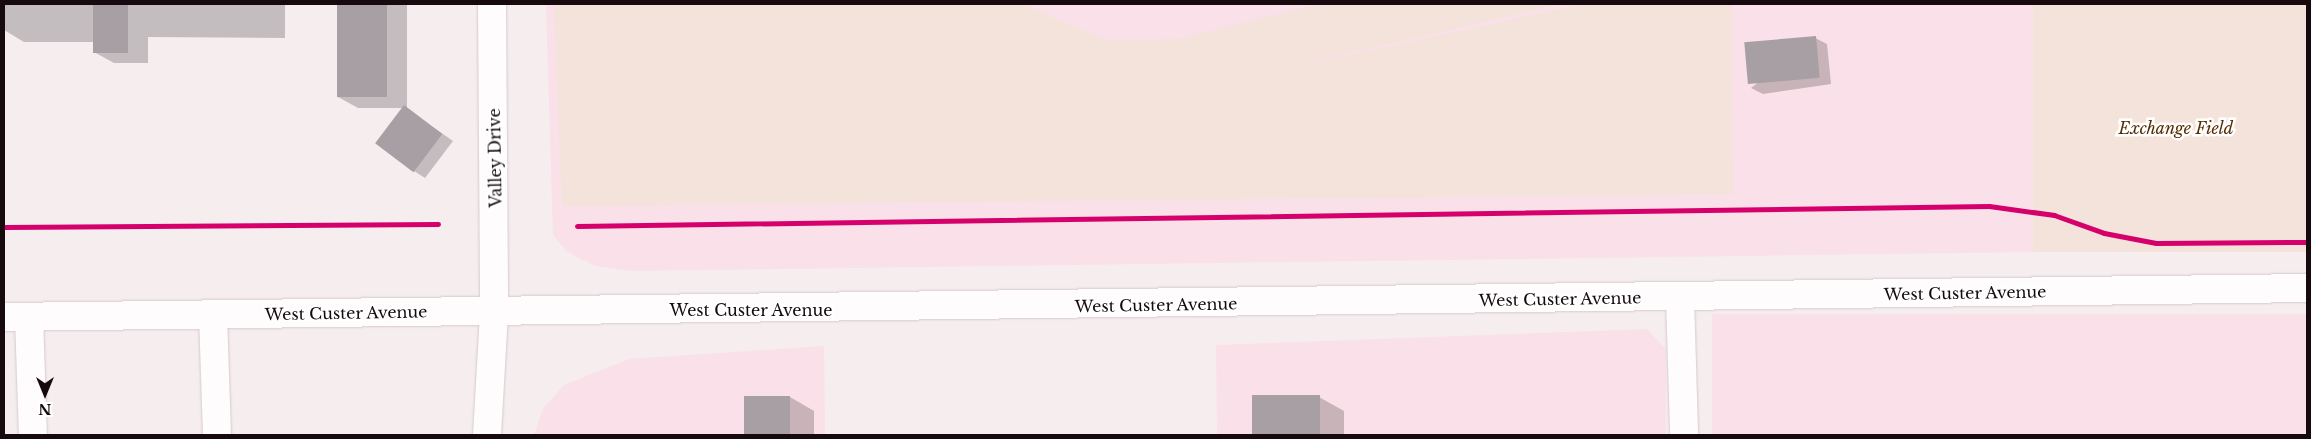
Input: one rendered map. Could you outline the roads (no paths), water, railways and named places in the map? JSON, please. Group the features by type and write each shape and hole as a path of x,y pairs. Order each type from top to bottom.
{"main road":[{"name":"Valley Drive","path":"487,435 494,312 492,4"},
{"name":"West Custer Avenue","path":"16,317 2307,288"},
{"path":"1680,297 1684,435"},
{"path":"213,315 217,435"},
{"path":"16,317 33,435"}],"park label":[{"name":"Exchange Field","path":"2176,128"}]}
